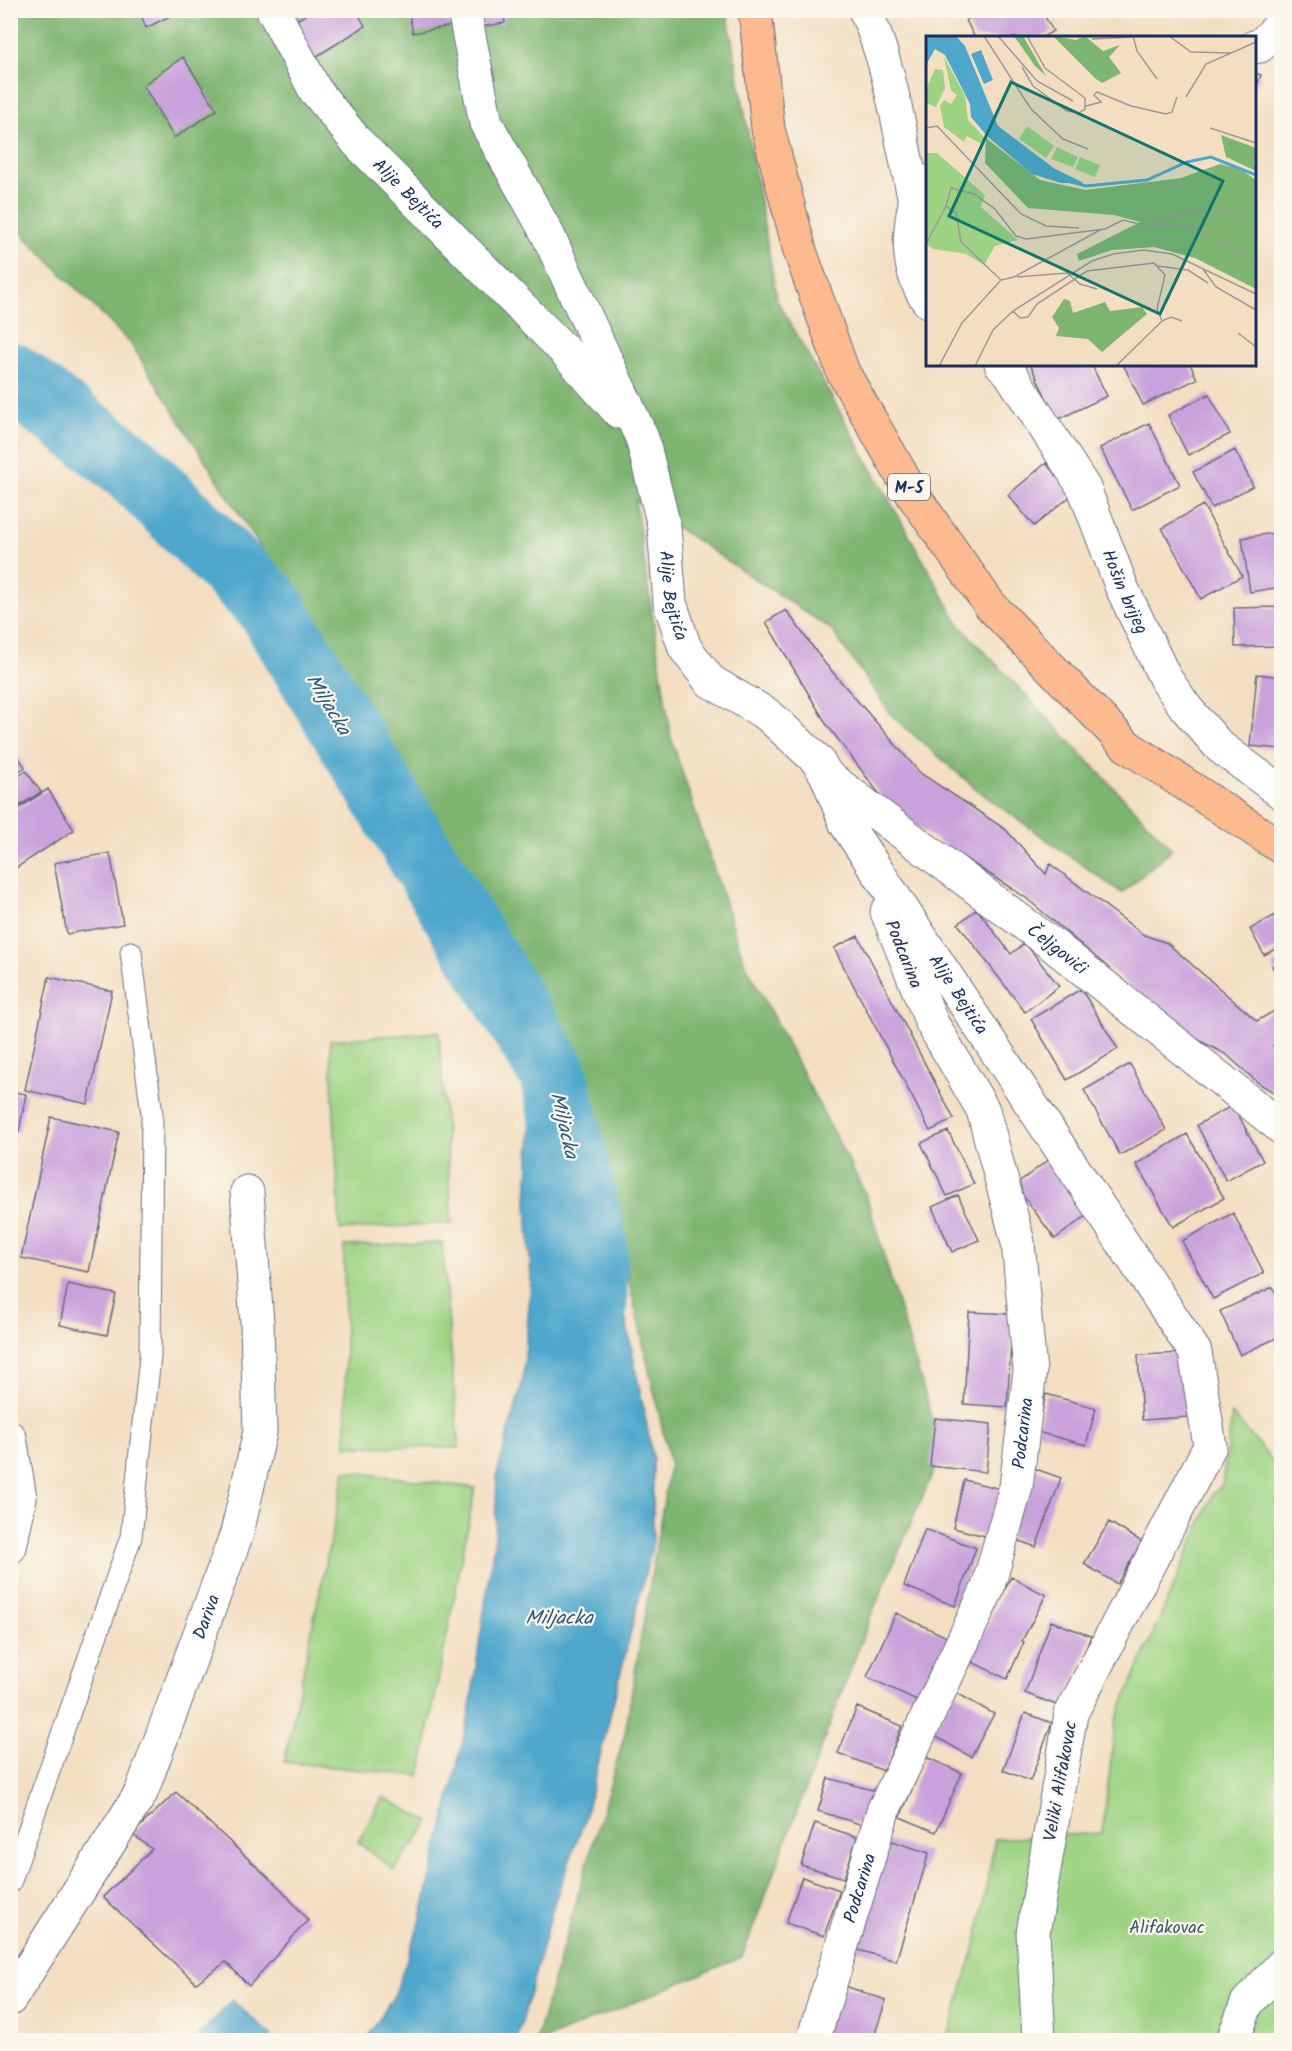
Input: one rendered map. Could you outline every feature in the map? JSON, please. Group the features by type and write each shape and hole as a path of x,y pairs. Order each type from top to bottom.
{"main road":[{"name":"M-5","path":"755,10 768,129 800,251 843,372 913,495 990,605 1127,746 1273,843"}],"street":[{"name":"Alije Bejtića","path":"273,10 315,90 357,142 564,350 642,438"},
{"name":"Alije Bejtića","path":"464,10 486,123 548,235 642,438 664,526 670,603 685,648 710,681 768,715 817,760 827,776 846,824 1195,1352 1210,1446"},
{"path":"865,10 874,29 890,85 915,200"},
{"path":"1256,47 1260,46 1281,24"},
{"path":"926,169 915,200 909,239 912,270 926,299"},
{"name":"Hošin brijeg","path":"1003,366 1010,373 1084,488 1122,588 1166,678 1186,708 1220,747 1281,793"},
{"name":"Čeljgovići","path":"827,776 1054,946 1281,1128"},
{"name":"Podcarina","path":"813,2040 883,1811 987,1590 1016,1487 1030,1371 1018,1242 984,1110 932,1023 895,929 846,824"},
{"name":"Dariva","path":"10,1999 141,1793 237,1533 260,1432 257,1323 247,1192"},
{"path":"10,1438 20,1498 10,1547"},
{"name":"Veliki Alifakovac","path":"1039,2040 1033,1933 1071,1714 1210,1446"},
{"path":"1233,2040 1247,2003 1281,1965"}],"lane":[{"path":"10,1883 131,1537 150,1357 152,1114 131,952"}],"green space":[{"path":"10,11 727,11 777,300 960,626 1172,849 1122,893 981,793 893,717 831,629 635,500 671,738 744,961 866,1195 942,1452 870,1618 742,1957 544,2040 536,2040 625,1733 670,1463 579,1058 414,820 359,702 131,344 11,222"},
{"path":"439,1032 452,1223 340,1230 330,1040"},
{"path":"442,1243 459,1448 346,1446 344,1246"},
{"name":"Alifakovac","path":"1232,1414 1281,1471 1281,2040 947,2040 978,1935 995,1839 1102,1833 1116,1720 1213,1494 1222,1485"},
{"path":"345,1471 475,1488 420,1776 284,1762"},
{"path":"383,1797 430,1822 394,1870 358,1842"}],"water":[{"name":"Miljacka","path":"532,1101 535,1118 585,1210 618,1280 653,1457 653,1542 584,1821 554,1904 517,2040 366,2040 395,1994 421,1919 469,1715 495,1536 497,1474 523,1380 531,1280 527,1202"},
{"path":"232,2000 272,2036 267,2040 195,2040"}],"building":[{"path":"139,10 182,10 146,28"},
{"path":"312,10 356,10 365,26 311,60 289,25"},
{"path":"408,10 455,10 457,25 413,33"},
{"path":"478,10 503,10 505,23 480,27"},
{"path":"983,10 1041,10 1053,31 1044,36 974,36 966,20"},
{"path":"183,57 217,110 174,138 143,85"},
{"path":"1256,74 1261,75 1256,88"},
{"path":"1031,366 1092,366 1107,396 1057,420"},
{"path":"1124,366 1191,366 1197,379 1143,405"},
{"path":"1209,394 1230,434 1188,455 1168,415"},
{"path":"1149,423 1180,485 1132,510 1100,448"},
{"path":"1235,450 1253,486 1212,508 1193,472"},
{"path":"1046,463 1072,495 1034,526 1008,495"},
{"path":"1203,505 1242,576 1201,599 1162,528"},
{"path":"1281,532 1281,587 1250,592 1242,538"},
{"path":"1281,607 1281,646 1235,647 1234,608"},
{"path":"786,610 823,661 920,773 1005,829 1046,874 1050,864 1144,935 1167,943 1257,1021 1281,1007 1281,1041 1273,1046 1281,1054 1281,1097 1257,1082 1227,1055 1184,1032 1025,897 893,812 827,725 766,622"},
{"path":"1257,674 1281,677 1281,749 1250,746"},
{"path":"10,745 25,767 10,777"},
{"path":"26,771 41,792 10,812 10,782"},
{"path":"48,789 74,830 13,870 10,865 10,814"},
{"path":"110,853 123,924 67,934 54,863"},
{"path":"977,909 1011,954 1025,943 1059,986 1025,1012 958,924"},
{"path":"1281,912 1281,946 1264,955 1250,929"},
{"path":"858,936 954,1119 930,1131 834,948"},
{"path":"1281,961 1281,984 1272,966"},
{"path":"49,977 112,991 88,1104 25,1090"},
{"path":"1081,989 1118,1049 1067,1080 1031,1019"},
{"path":"1130,1064 1166,1130 1120,1155 1084,1090"},
{"path":"10,1091 26,1094 19,1132 10,1130"},
{"path":"1233,1105 1263,1161 1226,1181 1197,1125"},
{"path":"51,1117 119,1132 89,1272 21,1258"},
{"path":"948,1131 974,1184 947,1196 921,1143"},
{"path":"1187,1134 1224,1198 1173,1227 1136,1164"},
{"path":"1056,1154 1095,1209 1055,1239 1015,1185"},
{"path":"958,1195 979,1240 952,1252 932,1207"},
{"path":"1233,1213 1264,1273 1213,1299 1182,1241"},
{"path":"68,1284 116,1294 107,1335 60,1325"},
{"path":"1273,1287 1281,1305 1281,1336 1240,1355 1220,1311"},
{"path":"969,1312 1013,1314 1007,1407 964,1404"},
{"path":"1281,1347 1281,1361 1277,1348"},
{"path":"1185,1353 1189,1417 1142,1420 1138,1355"},
{"path":"1046,1394 1096,1408 1086,1445 1037,1432"},
{"path":"935,1418 991,1424 986,1472 930,1466"},
{"path":"1033,1468 1061,1478 1036,1547 1008,1537"},
{"path":"964,1480 1005,1490 993,1538 953,1528"},
{"path":"1109,1522 1142,1542 1117,1584 1084,1564"},
{"path":"925,1529 976,1548 955,1606 904,1586"},
{"path":"1011,1577 1046,1595 1022,1641 1024,1642 1007,1679 970,1661"},
{"path":"896,1613 951,1639 921,1702 867,1677"},
{"path":"1051,1621 1091,1636 1064,1708 1025,1693"},
{"path":"955,1692 994,1714 971,1757 931,1734"},
{"path":"857,1707 902,1726 884,1771 838,1753"},
{"path":"1025,1713 1052,1723 1030,1781 1003,1770"},
{"path":"926,1757 962,1773 936,1832 900,1817"},
{"path":"828,1778 876,1791 866,1826 818,1811"},
{"path":"176,1792 282,1890 308,1920 249,1986 226,1962 196,1983 103,1897 152,1849 132,1834"},
{"path":"815,1823 857,1837 844,1878 801,1865"},
{"path":"889,1840 929,1853 896,1961 855,1949"},
{"path":"802,1877 840,1890 824,1936 786,1923"},
{"path":"839,1984 886,2000 873,2040 821,2040"}],"waterway":[{"name":"Miljacka","path":"10,376 130,466 269,605 553,1073 593,1244 593,1304"}]}
